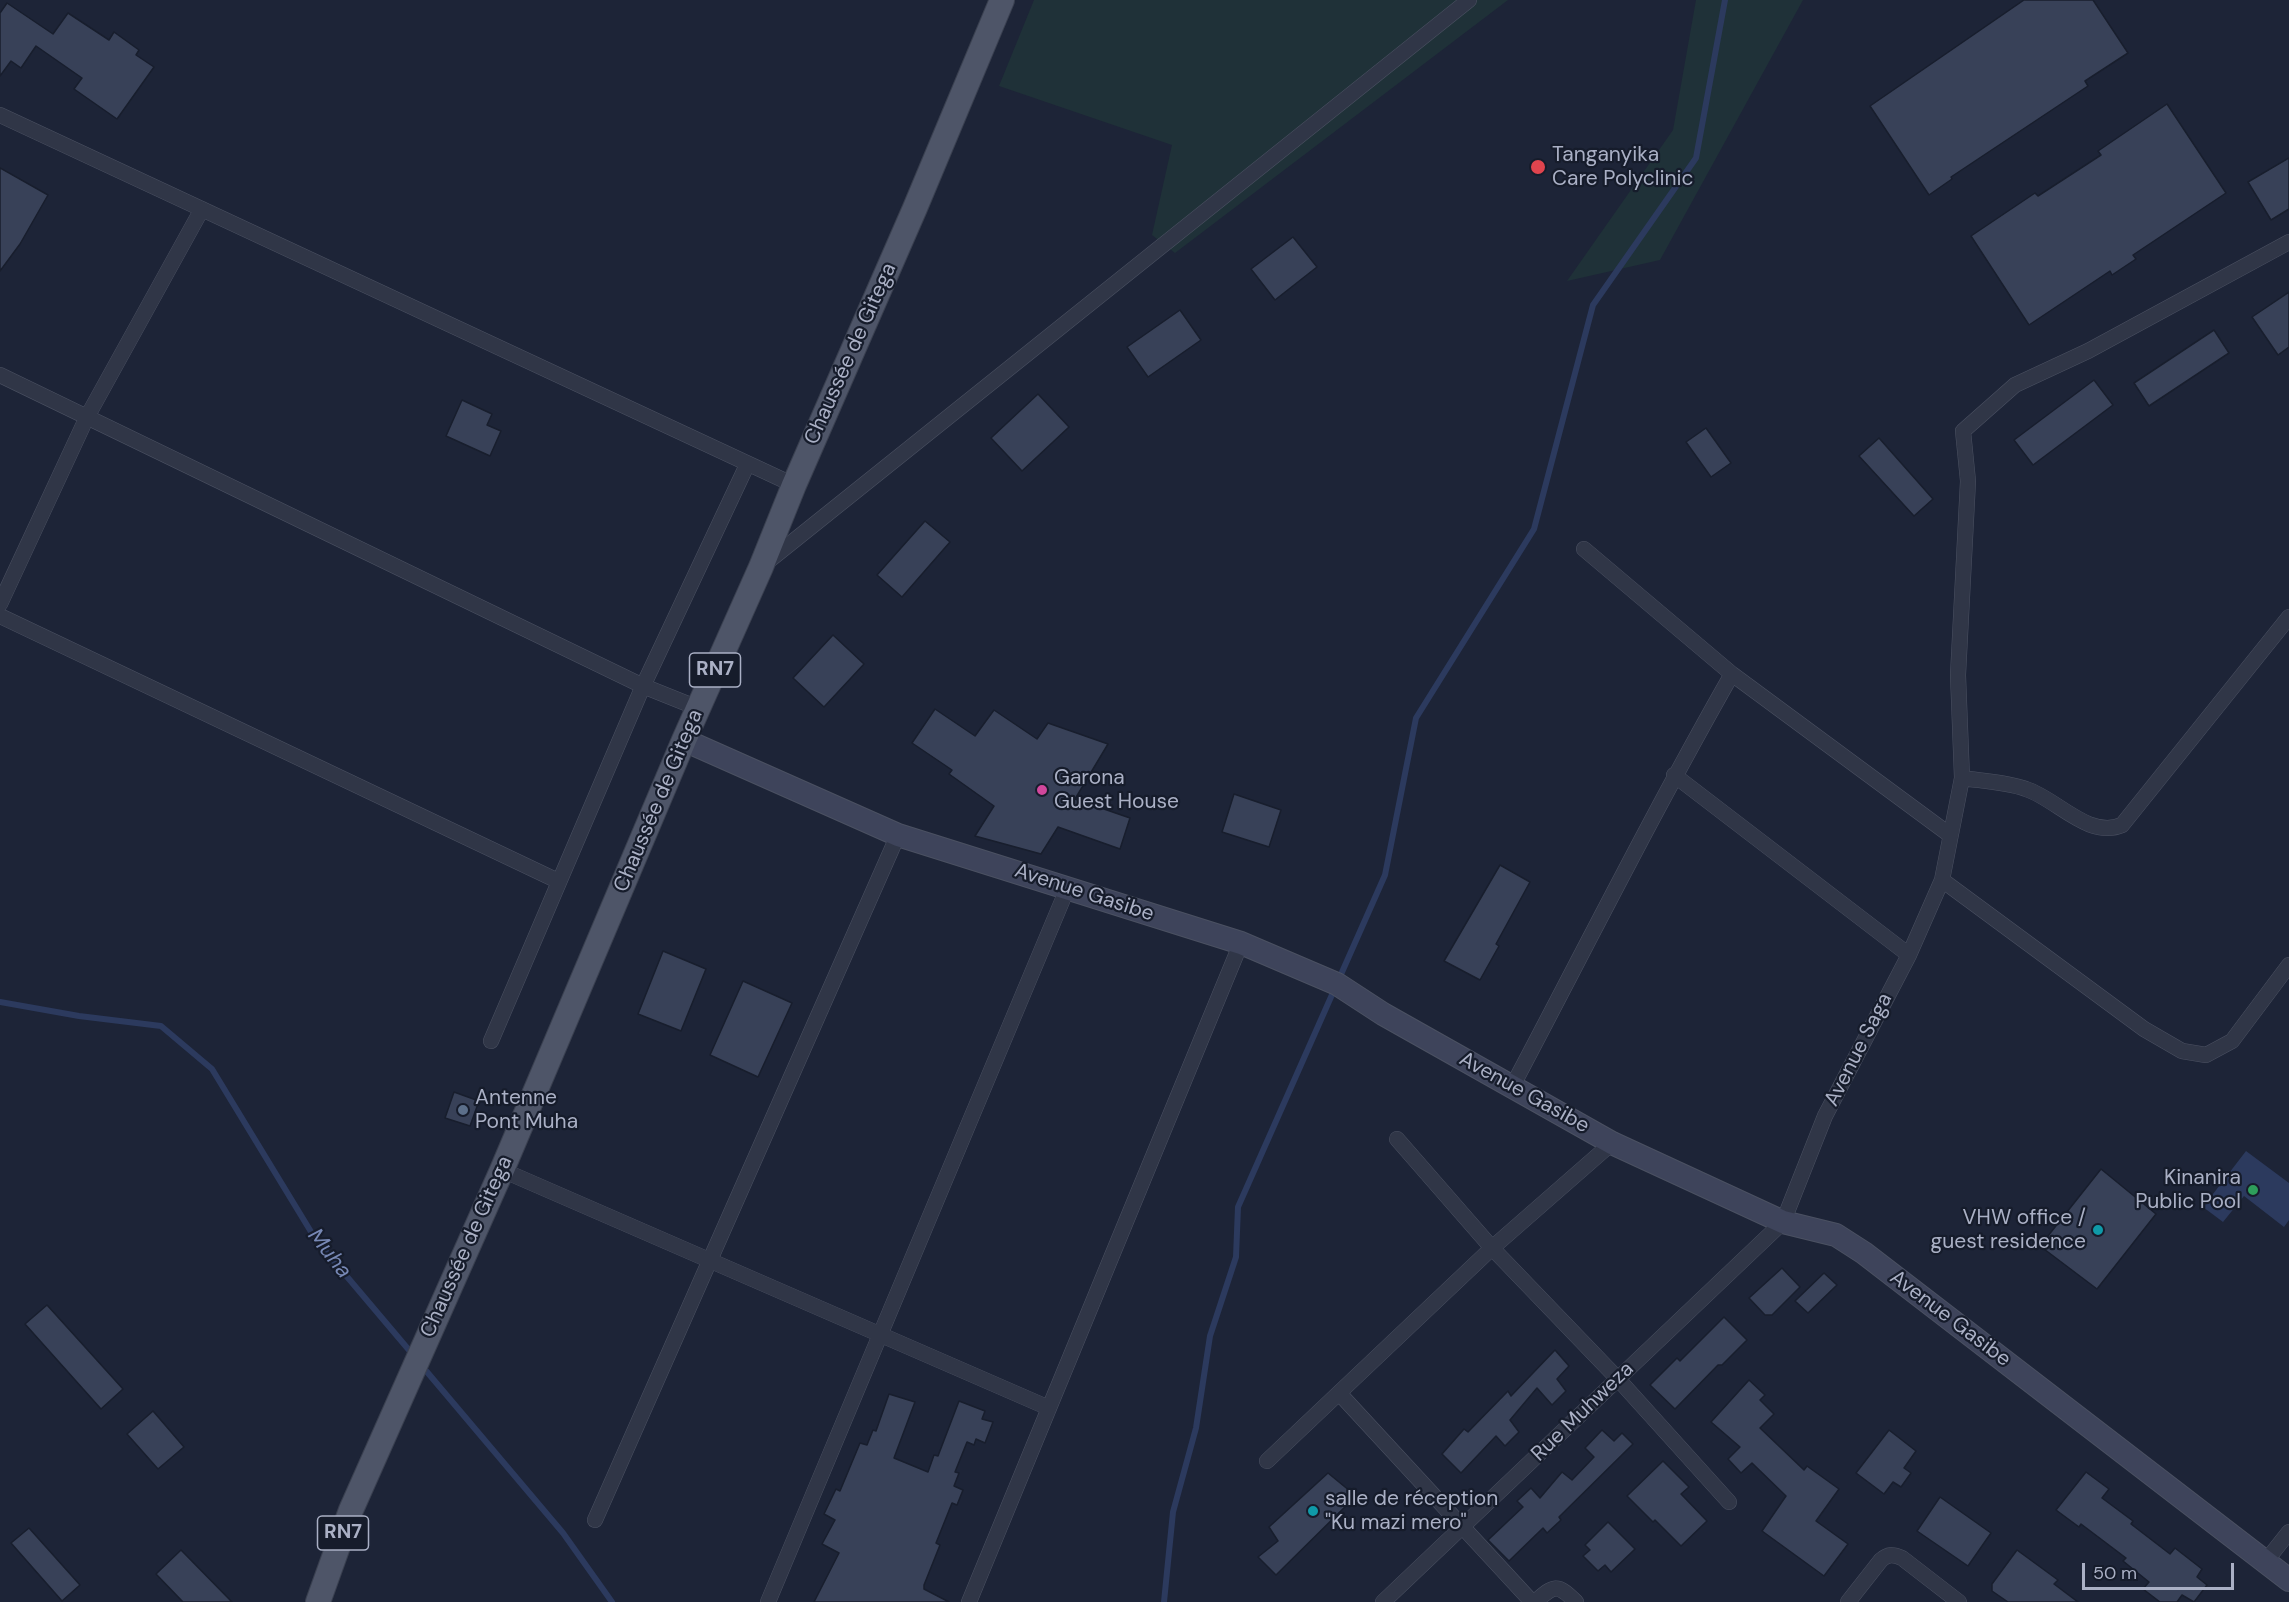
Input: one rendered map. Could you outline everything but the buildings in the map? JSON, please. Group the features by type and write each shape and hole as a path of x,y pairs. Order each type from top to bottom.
{"main road":[{"name":"Chaussée de Gitega","path":"318,1602 351,1510 502,1170 1002,0"}],"street":[{"path":"761,567 1469,0"},
{"path":"0,115 794,485"},
{"path":"0,604 87,417 202,209"},
{"name":"Avenue Saga","path":"1783,1222 1825,1116 1909,955 1942,880 1962,778 1958,675 1968,481 1963,431 2015,385 2088,351 2289,242"},
{"path":"0,375 643,686 698,708"},
{"path":"491,1041 643,686 747,465"},
{"path":"1584,549 1732,674 1950,835"},
{"path":"0,616 558,881"},
{"path":"1962,778 2025,788 2089,824 2103,829 2121,825 2289,617"},
{"path":"1512,1088 1625,874 1674,775 1732,674"},
{"name":"Avenue Gasibe","path":"684,740 898,835 1241,943 1337,984 1383,1014 1612,1143 1783,1222 1836,1235 1864,1253 2289,1580"},
{"path":"1674,775 1909,955"},
{"path":"595,1520 898,835"},
{"path":"1942,880 2144,1029 2182,1051 2206,1055 2232,1041 2289,965"},
{"path":"768,1602 882,1335 1068,887"},
{"path":"969,1602 1241,943"},
{"path":"1396,1139 1492,1248 1618,1379 1729,1502"},
{"path":"1268,1461 1492,1248 1612,1143"},
{"path":"502,1170 1049,1408"},
{"name":"Rue Muhweza","path":"1383,1602 1783,1222"},
{"path":"1339,1393 1534,1602 1554,1588 1566,1592 1576,1602"},
{"path":"2266,1561 2289,1532"},
{"path":"1848,1602 1881,1560 1886,1556 1894,1555 1902,1558 1959,1602"}],"shaded area":[{"path":"1034,0 1508,0 1175,253 1152,235 1172,145 999,86"},
{"path":"1696,0 1803,0 1660,260 1567,281 1673,130"}],"water":[{"name":"Kinanira Public Pool","path":"2246,1151 2289,1183 2289,1220 2284,1227 2244,1196 2223,1222 2203,1207"}],"waterway":[{"path":"1164,1602 1173,1512 1196,1428 1210,1336 1236,1257 1238,1207 1385,875 1416,718 1534,529 1593,305 1696,158 1725,0"},
{"name":"Muha","path":"0,1002 79,1016 161,1026 212,1069 316,1240 414,1356"},
{"name":"Muha","path":"422,1366 563,1533 612,1602"}],"place":[{"name":"Tanganyika Care Polyclinic","path":"1538,167"},
{"name":"Garona Guest House","path":"1042,790"},
{"name":"Antenne Pont Muha","path":"463,1110"},
{"name":"Kinanira Public Pool","path":"2253,1190"},
{"name":"VHW office / guest residence","path":"2098,1230"},
{"name":"salle de réception \"Ku mazi mero\"","path":"1313,1511"}]}
